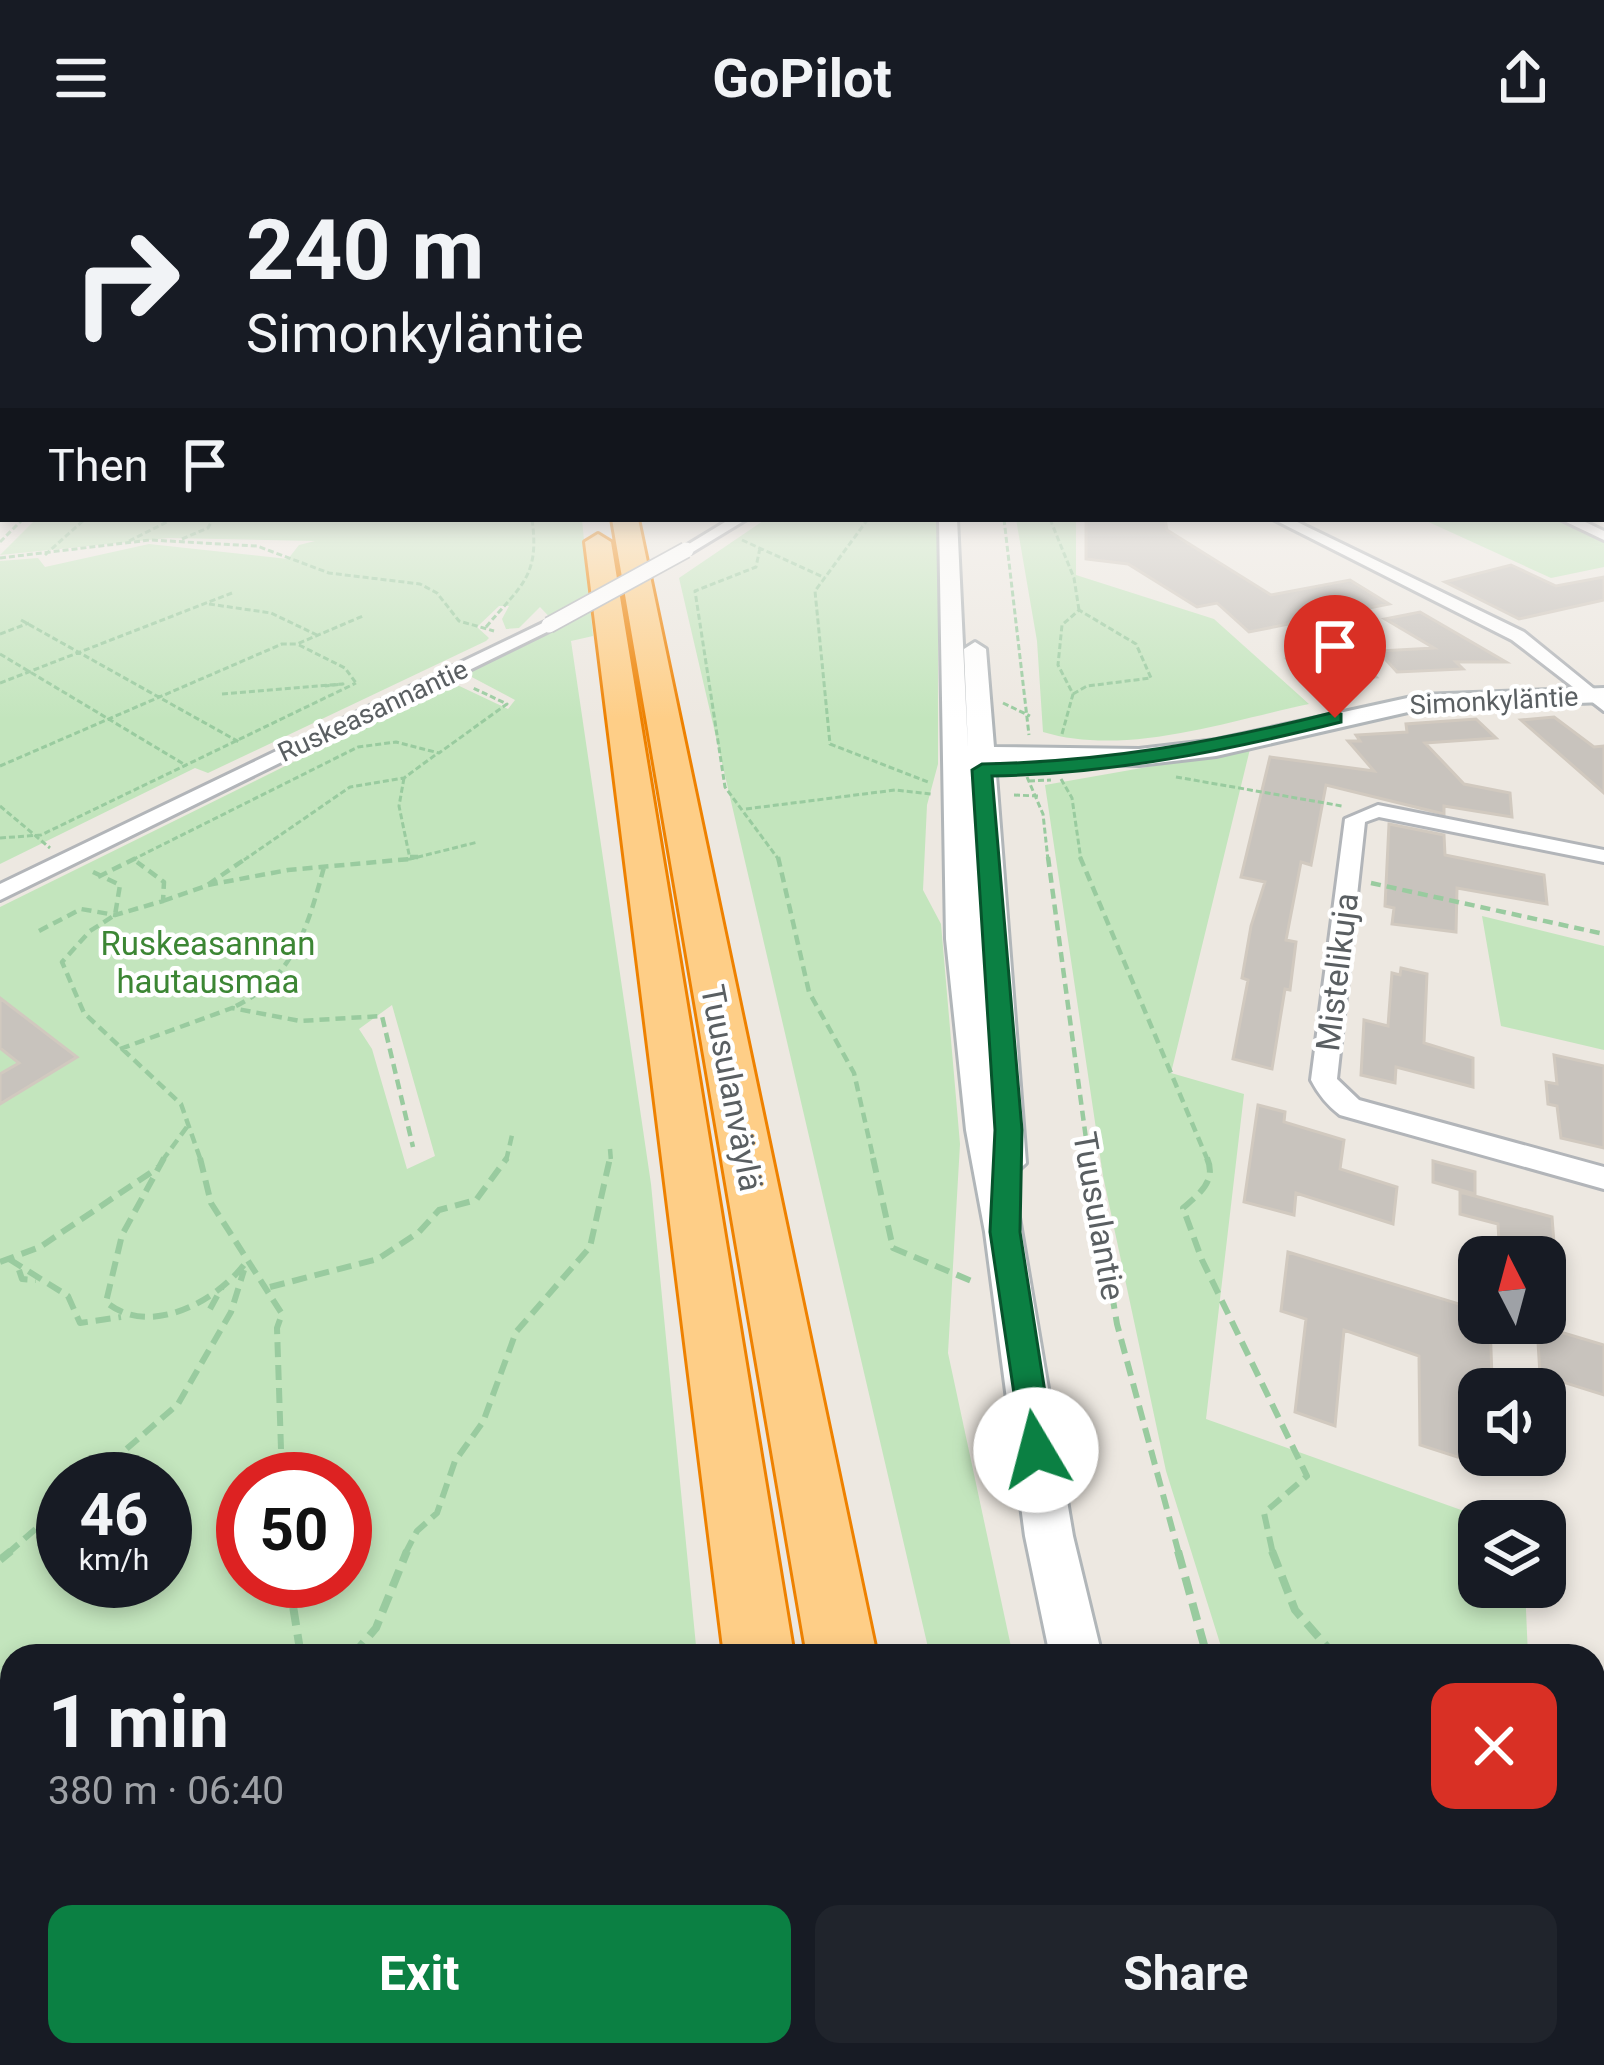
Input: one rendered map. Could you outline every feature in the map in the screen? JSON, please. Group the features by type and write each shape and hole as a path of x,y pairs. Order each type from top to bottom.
{"highway":[{"name":"Tuusulanväylä","path":"598,541 757,1644"},
{"name":"Tuusulanväylä","path":"629,541 840,1644"}],"main road":[{"path":"950,541 968,770"},
{"path":"967,541 968,770 962,939 984,1130 1005,1232 1049,1536 1073,1644"},
{"name":"Simonkyläntie","path":"968,770 1025,769 1216,748 1421,702 1601,699"}],"street":[{"name":"Ruskeasannantie","path":"0,893 523,639 702,541"},
{"path":"1324,541 1518,636 1601,699"},
{"path":"1365,812 1604,856"},
{"name":"Mistelikuja","path":"1365,812 1355,819 1324,1080 1334,1096 1351,1108 1604,1178"}],"path":[{"path":"45,555 61,541"},
{"path":"124,544 130,541"},
{"path":"0,558 174,541"},
{"path":"177,541 271,549 329,573 421,584 437,593 459,621 523,639"},
{"path":"486,627 533,571 535,541"},
{"path":"745,541 825,578"},
{"path":"852,541 815,592 830,745 968,770"},
{"path":"1007,541 1030,716 1025,769 1075,778"},
{"path":"1060,541 1074,578 1079,610"},
{"path":"760,548 756,566 695,591 725,787 778,856 809,992 854,1073 893,1248 974,1282"},
{"path":"0,683 232,593"},
{"path":"207,603 271,614 317,635"},
{"path":"1058,744 1073,694 1087,686 1151,678 1150,662 1123,631 1079,610"},
{"path":"1073,694 1058,665 1062,625 1079,610"},
{"path":"0,766 282,644 297,644 363,616"},
{"path":"21,620 239,742"},
{"path":"0,634 29,623"},
{"path":"297,644 353,674 356,683"},
{"path":"0,654 187,766"},
{"path":"209,676 218,681"},
{"path":"206,886 350,787 404,778 510,705 447,676"},
{"path":"221,694 356,683"},
{"path":"0,838 41,835 356,683"},
{"path":"996,694 1003,703 1030,716"},
{"path":"190,715 201,710"},
{"path":"98,877 137,862 302,771 358,747 396,742 439,753"},
{"name":"Tuusulantie","path":"1025,769 1043,814 1070,1047 1118,1324 1204,1644"},
{"path":"745,809 896,790 968,770"},
{"path":"1162,776 1208,778 1365,812"},
{"path":"404,778 399,806 410,860"},
{"path":"1061,779 1075,795 1077,850 1129,985 1210,1167 1206,1188 1183,1208 1202,1260 1307,1476 1264,1513 1274,1569 1319,1644"},
{"path":"0,806 41,835 64,861 85,865 98,877 120,885 115,915"},
{"path":"281,1452 277,1328 282,1314 270,1287 247,1261 211,1203 189,1124 156,1077 119,1049 84,1013 62,962 90,931 115,915 206,886 324,867 410,860 478,842"},
{"path":"137,862 164,882 163,901"},
{"path":"119,1049 232,1008 274,986 291,966 324,867"},
{"path":"1348,878 1604,934"},
{"path":"39,931 80,909 115,915"},
{"path":"232,1008 277,1019 382,1016 413,1148"},
{"path":"121,1317 106,1302 105,1277 160,1166 189,1124"},
{"path":"270,1287 378,1259 439,1210 476,1200 505,1166 512,1135"},
{"path":"362,1644 376,1628 390,1584 417,1531 437,1513 455,1461 483,1422 516,1332 590,1246 611,1171 610,1149"},
{"path":"0,1262 40,1247 160,1166"},
{"path":"9,1259 68,1296 80,1323 121,1317 146,1323 182,1310 222,1287 247,1261"},
{"path":"123,1452 178,1404 230,1312 247,1261"},
{"path":"210,1310 222,1287"},
{"path":"180,1320 182,1310"},
{"path":"0,1560 36,1528"},
{"path":"294,1608 299,1644"}],"green space":[{"path":"14,541 138,541 0,555"},
{"name":"Ruskeasannan hautausmaa","path":"315,541 584,541 593,636 571,641 651,1184 696,1644 0,1644 0,907 453,683 508,709 515,700 466,674 559,627 540,607 519,628 506,629 502,619 509,606 499,606 477,627 489,638 486,641 208,773 195,768 0,864 0,561 38,558 45,567 149,544 288,559 299,545","holes":["392,1005 435,1156 407,1169 372,1049 359,1029"]},
{"path":"733,541 938,541 938,764 927,805 923,890 941,924 960,1144 948,1353 1010,1644 927,1644 679,578"},
{"path":"1020,541 1076,541 1076,575 1214,619 1309,704 1142,739 1075,739 1043,732 1037,641"},
{"path":"1470,541 1604,542 1604,567 1551,578"},
{"path":"1250,749 1171,1073 1244,1094 1206,1419 1458,1509 1458,1608 1526,1608 1527,1644 1220,1644 1166,1471 1103,1176 1045,785"},
{"path":"1482,916 1604,946 1604,1050 1501,1026"}],"building":[{"path":"1086,541 1185,541 1271,595 1350,580 1389,604 1249,632 1217,603 1197,607 1128,564 1086,559"},
{"path":"1511,565 1556,586 1604,577 1604,600 1519,619 1445,582"},
{"path":"1420,612 1506,662 1456,662 1463,669 1397,672 1378,651 1434,648 1385,619"},
{"path":"1356,656 1376,677 1335,679 1343,688 1312,689 1287,659"},
{"path":"1554,717 1594,747 1604,746 1604,793 1521,720"},
{"path":"1476,719 1496,738 1425,743 1464,784 1510,793 1512,817 1444,806 1444,814 1326,785 1311,865 1301,862 1286,940 1296,942 1272,1069 1233,1059 1248,980 1242,978 1251,926 1265,882 1241,877 1270,757 1374,771 1348,741 1360,741 1356,735 1407,732 1406,724"},
{"path":"1389,824 1444,835 1445,855 1544,875 1547,904 1457,888 1456,932 1392,924 1394,908 1385,906"},
{"path":"1401,968 1427,974 1424,1043 1473,1058 1473,1087 1396,1067 1395,1083 1361,1075 1364,1020 1388,1026 1392,973 1400,975"},
{"path":"0,998 77,1057 0,1104 0,1074 19,1063 0,1048"},
{"path":"1554,1055 1604,1066 1604,1148 1561,1138 1557,1106 1548,1104 1546,1082 1557,1084"},
{"path":"1258,1105 1285,1112 1284,1122 1344,1140 1340,1169 1397,1187 1393,1224 1296,1193 1294,1215 1244,1202"},
{"path":"1433,1161 1475,1172 1475,1194 1433,1182"},
{"path":"1460,1192 1552,1217 1553,1236 1499,1236 1498,1224 1460,1214"},
{"path":"1288,1252 1458,1304 1458,1344 1491,1344 1492,1368 1458,1368 1458,1457 1420,1445 1419,1356 1344,1330 1335,1426 1295,1412 1306,1319 1281,1311"},
{"path":"1566,1334 1604,1345 1604,1395 1566,1383 1566,1368 1540,1368 1538,1344 1566,1344"}],"route":[{"path":"1036,1450 1005,1232 1009,1130 982,770 1065,769 1101,760 1216,748 1335,718"}]}
